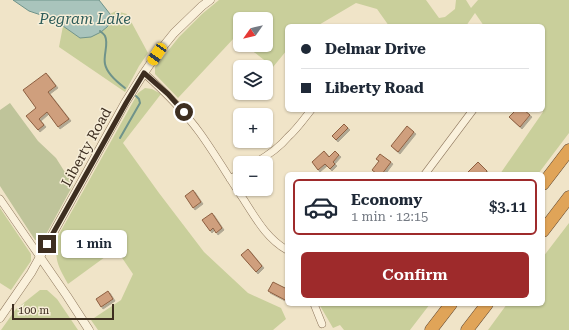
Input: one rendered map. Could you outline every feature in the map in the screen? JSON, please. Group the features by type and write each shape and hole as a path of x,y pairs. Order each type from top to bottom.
{"highway":[{"path":"545,181 569,150"},
{"path":"545,228 569,197"},
{"path":"431,330 449,306"},
{"path":"467,330 485,306"}],"street":[{"name":"Liberty Road","path":"0,318 31,273 144,73 174,33 210,0"},
{"path":"144,73 168,94 189,119 201,134 259,224 270,238 285,249"},
{"path":"267,156 290,136 309,112"},
{"path":"426,172 472,112"},
{"path":"0,199 89,330"},
{"path":"315,306 322,324"}],"green space":[{"path":"219,0 426,0 439,18 445,17 455,9 456,0 466,0 471,8 478,0 569,0 569,133 540,172 501,172 543,112 545,112 545,24 483,24 475,13 467,24 388,24 377,9 356,3 320,24 285,24 285,52 273,67 273,60 264,60 254,52 273,52 273,12 233,12 233,39 178,98 155,74 155,67 179,37 202,14"},
{"path":"116,11 127,14 148,53 125,92 59,47 63,26 80,38 111,21 110,14"},
{"path":"145,88 152,89 161,94 123,143 204,252 248,293 281,308 286,319 273,330 98,330 91,320 121,300 133,274 116,249 68,284 64,277 57,262 56,251 58,236 138,93"},
{"path":"10,103 38,141 56,158 73,185 43,240 35,240 0,186 0,110"},
{"path":"0,208 31,254 31,261 11,290 0,283"},
{"path":"569,223 569,330 488,330 506,306 545,306 545,254"},
{"path":"40,290 47,290 57,299 78,330 1,330 16,309"},
{"path":"320,306 428,306 410,330 344,330 340,325 333,328"}],"water":[{"name":"Pegram Lake","path":"13,0 99,0 110,14 112,21 101,32 91,37 80,38 63,26 29,11"}],"building":[{"path":"46,73 56,86 48,92 69,119 58,127 47,112 39,119 44,125 38,130 26,116 36,108 23,90"},
{"path":"514,112 526,112 530,115 520,127 509,117"},
{"path":"344,124 348,128 336,140 332,136"},
{"path":"407,126 414,132 398,152 391,146"},
{"path":"324,151 329,157 335,151 339,155 333,162 335,164 330,169 325,164 318,170 312,162"},
{"path":"380,154 391,162 384,172 374,172 372,170 379,161 376,159"},
{"path":"478,162 487,171 486,172 468,172"},
{"path":"193,190 201,202 193,208 185,196"},
{"path":"212,213 222,228 216,233 213,228 210,231 202,220"},
{"path":"248,249 262,266 256,272 241,255"},
{"path":"273,282 285,288 285,300 268,291"},
{"path":"108,291 113,299 101,307 96,299"}],"waterway":[{"path":"100,31 105,35 106,39 106,68 113,78 125,88"},
{"path":"120,138 140,103 136,96"}],"route":[{"path":"47,244 144,73 168,94 184,112"}]}
